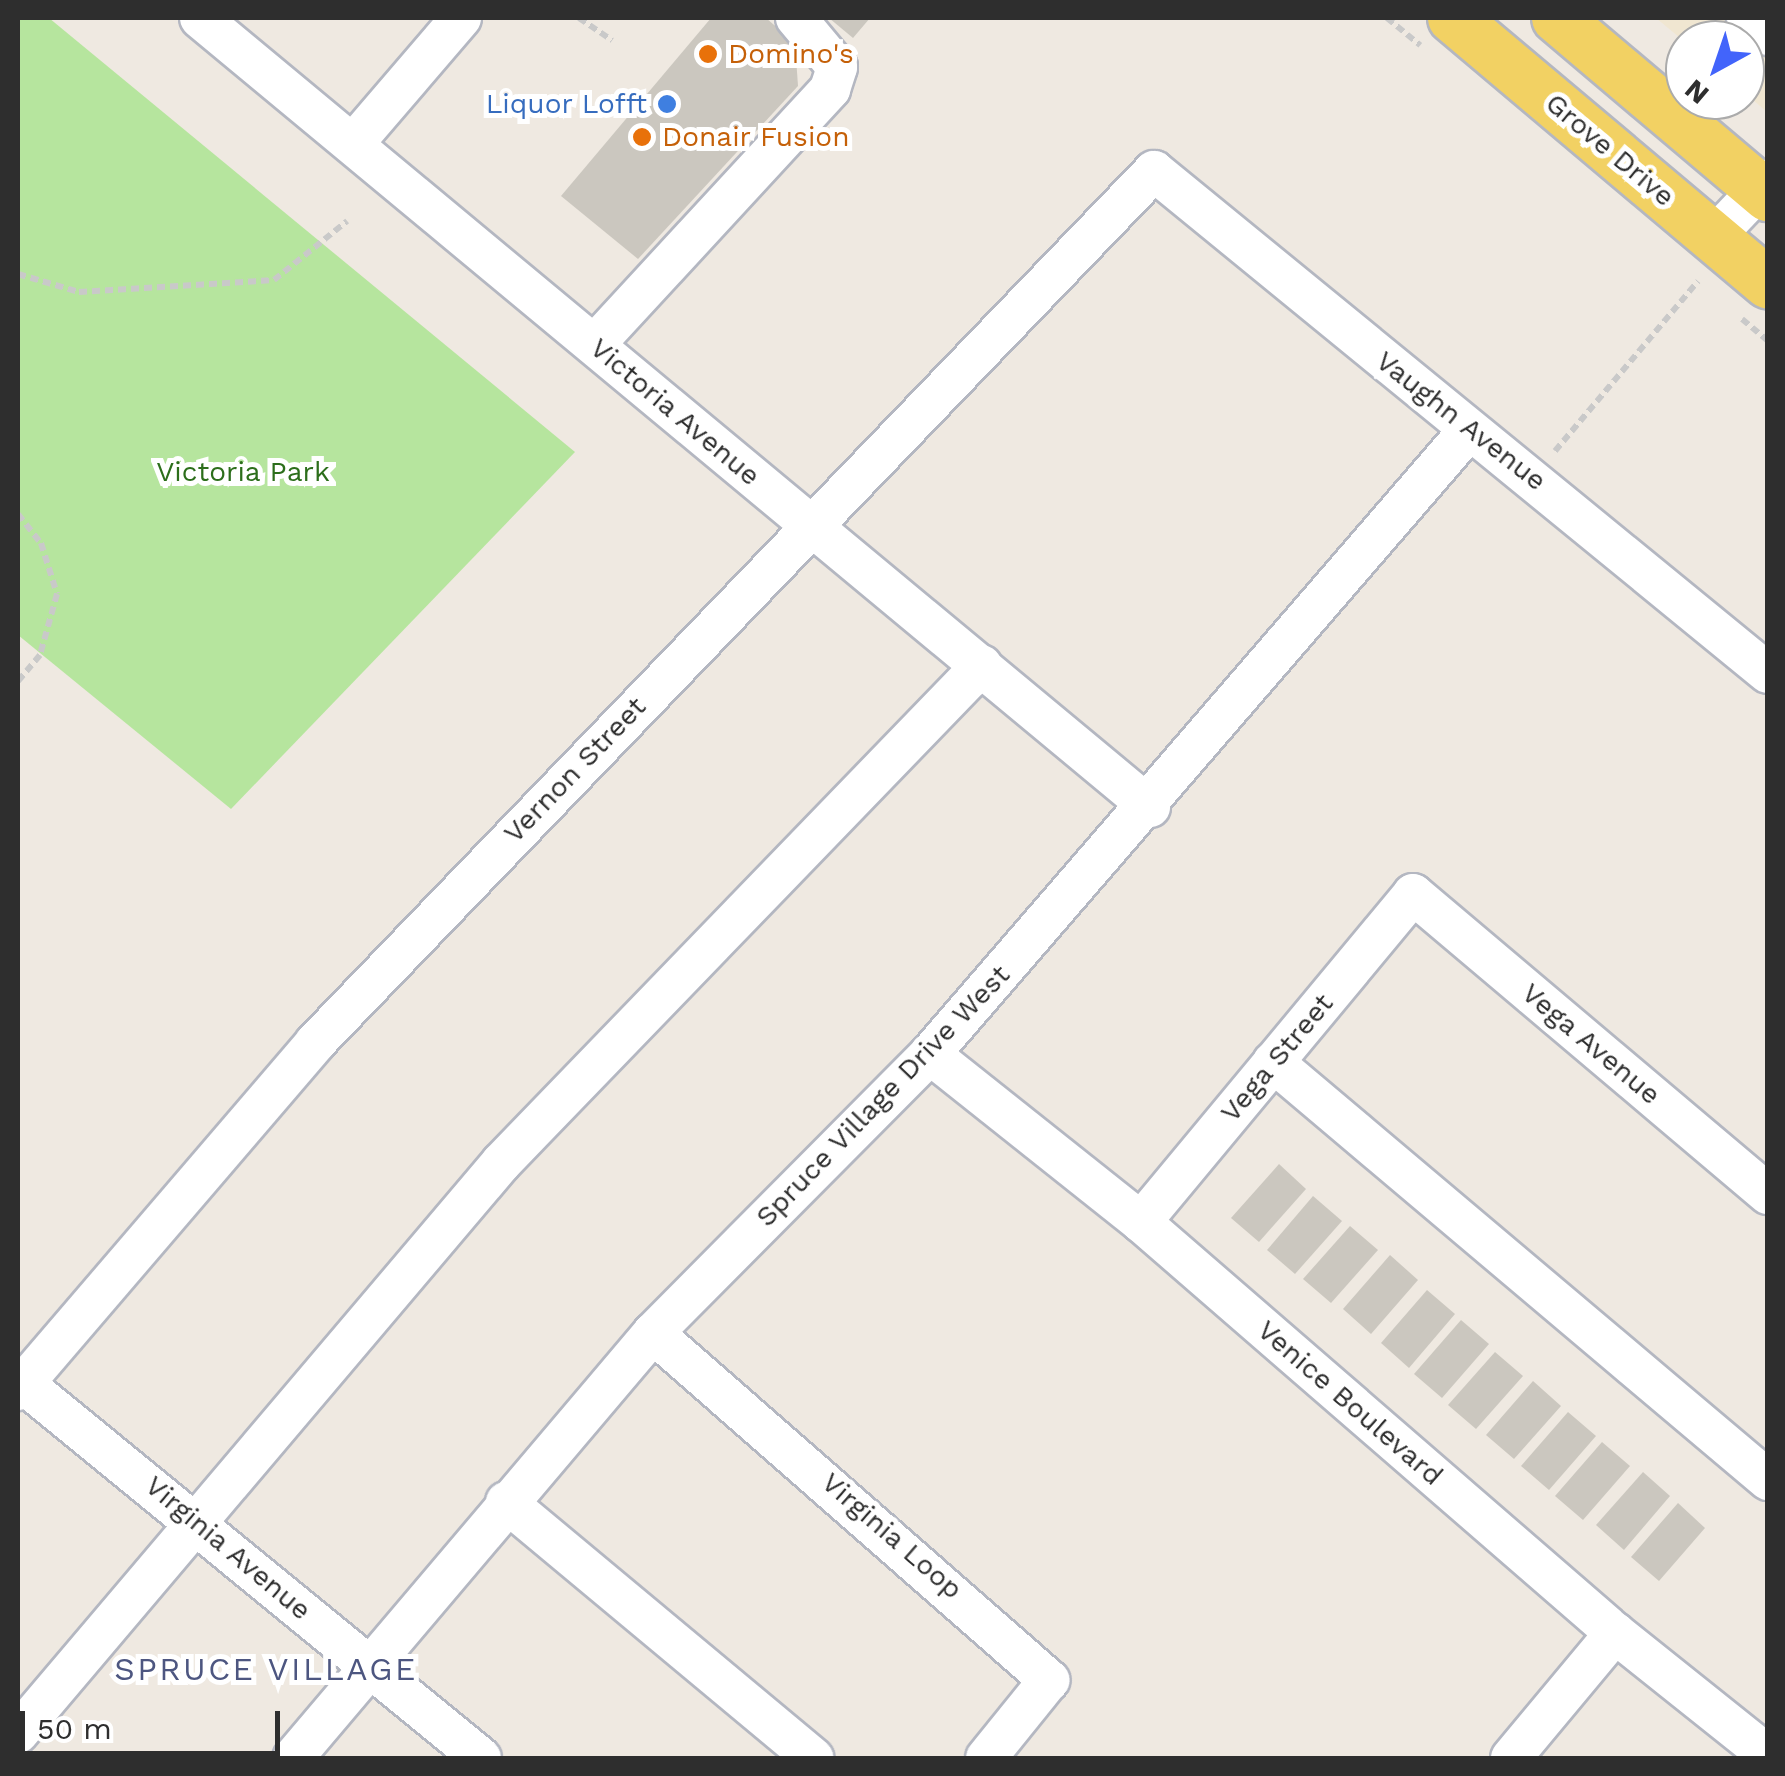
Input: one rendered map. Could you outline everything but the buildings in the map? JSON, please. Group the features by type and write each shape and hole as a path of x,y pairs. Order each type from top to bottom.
{"main road":[{"name":"Grove Drive","path":"1453,18 1706,259 1768,284"},
{"path":"1557,18 1765,188"}],"street":[{"name":"Victoria Avenue","path":"200,18 1150,806"},
{"path":"353,144 461,18"},
{"path":"595,344 830,89 837,67 796,18"},
{"path":"1747,18 1768,35"},
{"name":"Vaughn Avenue","path":"1154,171 1768,672"},
{"name":"Vernon Street","path":"19,1384 315,1043 810,524 1154,171"},
{"path":"1706,259 1765,188"},
{"name":"Spruce Village Drive West","path":"292,1758 367,1663 653,1333 930,1054 1150,806 1468,430"},
{"path":"18,1732 501,1164 982,665"},
{"name":"Vega Street","path":"1142,1222 1414,894"},
{"name":"Vega Avenue","path":"1414,894 1768,1194"},
{"name":"Venice Boulevard","path":"930,1054 1142,1222 1615,1634 1768,1755"},
{"path":"1273,1062 1768,1480"},
{"name":"Virginia Loop","path":"653,1333 1049,1680 986,1758"},
{"name":"Virginia Avenue","path":"19,1384 196,1519 481,1758"},
{"path":"506,1502 813,1758"},
{"path":"1511,1758 1615,1634"}],"path":[{"path":"580,18 612,40"},
{"path":"18,274 79,292 274,280 347,221"},
{"path":"1507,458 1528,437 1553,454 1706,259"},
{"path":"18,514 42,543 57,594 40,655 18,682"}],"shaded area":[{"path":"1656,18 1767,18 1767,112 1765,20 1665,20 1665,25"}],"green space":[{"name":"Victoria Park","path":"18,18 49,18 575,452 231,809 18,635"}],"place":[{"name":"Domino's","path":"708,54"},
{"name":"Liquor Lofft","path":"667,104"},
{"name":"Donair Fusion","path":"642,137"}],"district":[{"name":"SPRUCE VILLAGE","path":"266,1669"}]}
